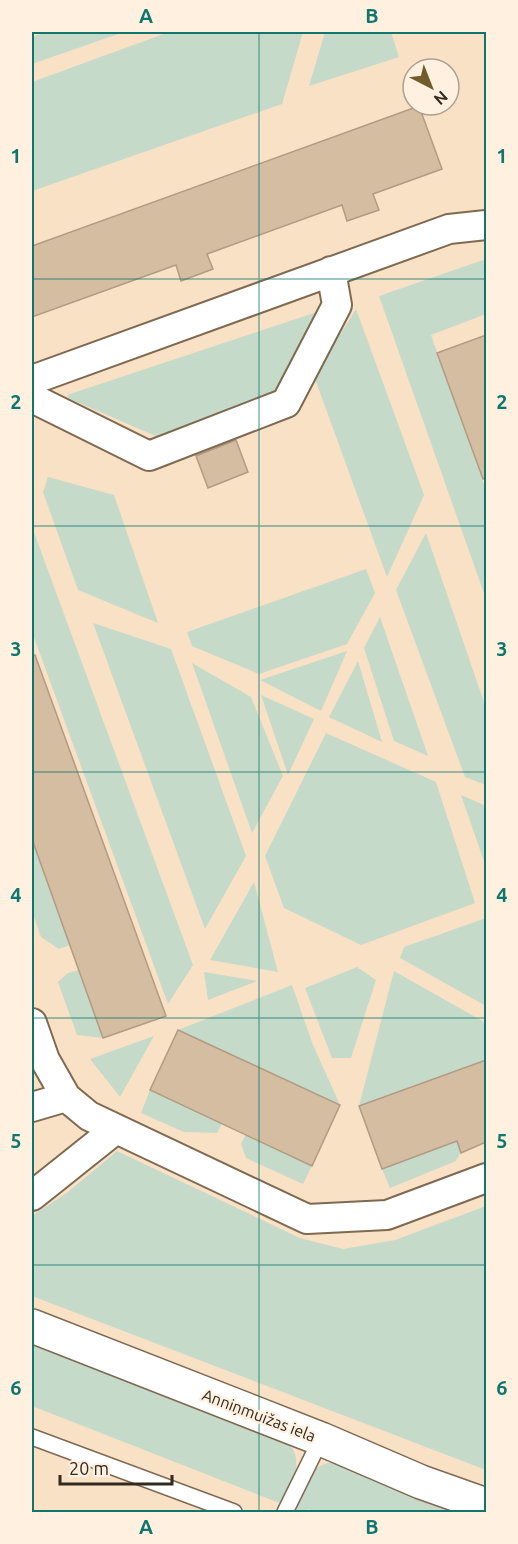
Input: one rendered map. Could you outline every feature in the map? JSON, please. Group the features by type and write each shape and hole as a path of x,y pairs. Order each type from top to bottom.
{"street":[{"path":"32,380 448,229 486,225"},
{"path":"32,398 149,456 286,403 337,305 331,271"},
{"path":"32,1023 45,1060 66,1097 89,1116 307,1219 387,1215 486,1178"},
{"path":"32,1107 66,1097"},
{"path":"32,1196 116,1129"},
{"name":"Anniņmuižas iela","path":"32,1326 321,1439 421,1482 486,1505"}],"lane":[{"path":"32,1437 234,1512"},
{"path":"285,1512 321,1439"}],"green space":[{"path":"46,32 124,32 32,64 32,37"},
{"path":"169,32 303,32 282,104 32,191 32,82"},
{"path":"325,32 391,32 399,57 309,86"},
{"path":"486,259 486,314 431,335 486,490 486,599 379,296"},
{"path":"356,309 424,495 387,577 314,376"},
{"path":"320,311 280,389 158,437 70,399 67,395"},
{"path":"48,477 114,495 158,623 78,590 43,492"},
{"path":"32,527 193,965 168,1004 32,632"},
{"path":"426,533 486,708 486,785 465,777 396,590"},
{"path":"366,569 375,593 347,644 259,674 192,646 187,632"},
{"path":"380,617 428,756 394,741 364,648"},
{"path":"93,623 171,649 246,856 205,929"},
{"path":"347,651 321,711 260,680"},
{"path":"358,661 382,742 329,717"},
{"path":"192,663 251,697 283,776 252,833"},
{"path":"261,695 314,719 288,775"},
{"path":"326,733 436,782 475,903 361,945 284,908 265,856"},
{"path":"461,795 486,806 486,867"},
{"path":"32,839 70,945 59,949 41,937 32,911"},
{"path":"254,882 278,972 210,960"},
{"path":"486,918 486,1006 400,958 404,947"},
{"path":"357,967 376,980 351,1058 332,1058 305,988"},
{"path":"78,970 103,1038 77,1035 58,982 68,973"},
{"path":"394,971 486,1023 486,1060 359,1106"},
{"path":"204,972 257,981 208,1000"},
{"path":"292,985 313,1045 340,1105 178,1030"},
{"path":"154,1036 120,1097 90,1059"},
{"path":"150,1090 222,1123 217,1133 184,1132 141,1113"},
{"path":"246,1134 312,1166 303,1184 246,1158 241,1144"},
{"path":"457,1141 461,1152 456,1161 390,1188 382,1169"},
{"path":"117,1151 300,1238 343,1249 395,1240 486,1206 486,1470 32,1296 32,1216 68,1192"},
{"path":"32,1344 288,1443 296,1458 296,1465 293,1480 282,1504 32,1406"},
{"path":"336,1462 467,1512 317,1512 308,1509 306,1512 296,1509 300,1492 313,1471 319,1466"}],"building":[{"path":"401,113 401,117 423,117 442,169 373,194 379,210 347,221 342,205 207,254 213,269 181,281 176,265 32,317 32,246"},
{"path":"486,335 486,478 483,479 437,353"},
{"path":"236,440 248,472 208,488 196,456"},
{"path":"32,655 35,655 166,1016 103,1038 32,839"},
{"path":"178,1030 340,1105 312,1166 150,1090"},
{"path":"486,1060 486,1142 461,1153 457,1141 382,1169 359,1106"}]}
